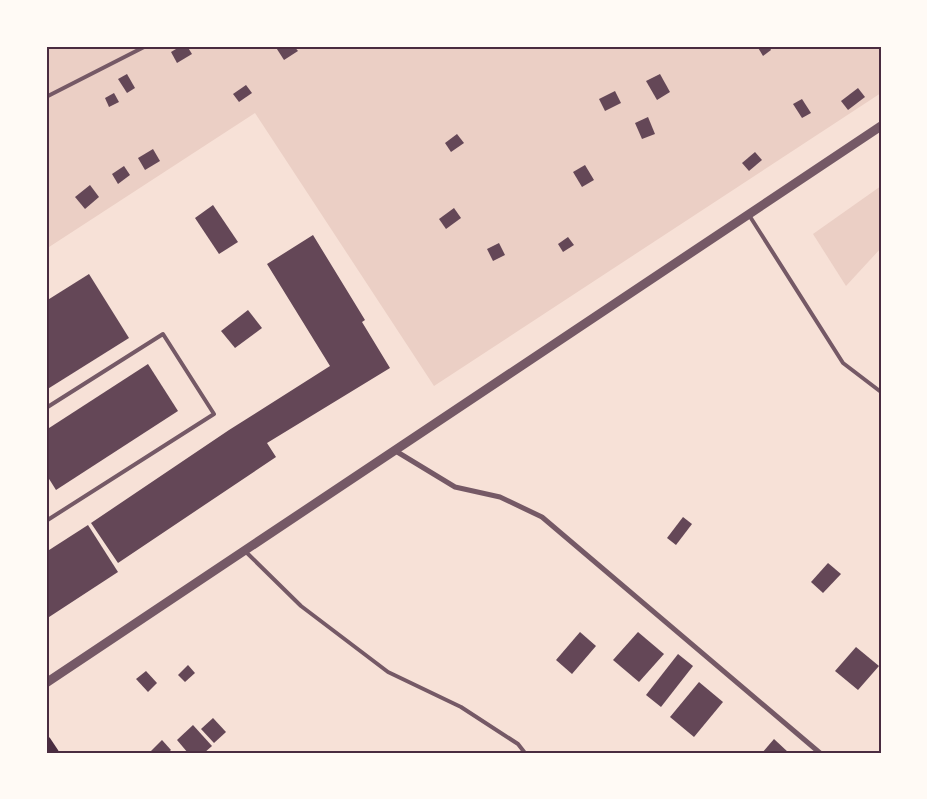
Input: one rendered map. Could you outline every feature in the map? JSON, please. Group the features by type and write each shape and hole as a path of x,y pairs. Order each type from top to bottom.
{"main road":[{"path":"46,741 54,753"}],"street":[{"path":"46,683 881,126"},
{"path":"394,450 455,487 500,497 542,517 820,753"}],"lane":[{"path":"46,97 146,46"},
{"path":"748,213 843,363 881,392"},
{"path":"46,408 163,334 214,414 46,521"},
{"path":"244,550 302,606 388,672 461,707 518,744 525,753"}],"shaded area":[{"path":"46,46 881,46 881,93 434,386 255,113 46,249"},
{"path":"881,186 881,248 846,286 813,234"}],"building":[{"path":"181,46 187,46 192,54 177,63 171,52"},
{"path":"275,46 294,46 298,51 284,60"},
{"path":"757,46 769,46 771,50 763,56"},
{"path":"127,74 135,88 127,93 118,79"},
{"path":"660,74 670,92 657,100 646,81"},
{"path":"246,85 252,93 239,102 233,94"},
{"path":"858,88 865,97 848,110 841,101"},
{"path":"615,91 621,103 605,111 599,99"},
{"path":"114,93 119,102 109,107 105,98"},
{"path":"802,99 811,113 802,118 793,104"},
{"path":"648,117 655,134 642,139 635,123"},
{"path":"457,134 464,143 451,152 445,143"},
{"path":"153,149 160,161 145,170 138,158"},
{"path":"755,152 762,160 749,171 742,163"},
{"path":"585,165 594,180 582,187 573,172"},
{"path":"124,166 130,175 118,184 112,174"},
{"path":"90,185 99,197 85,209 75,197"},
{"path":"213,205 238,242 219,254 195,218"},
{"path":"454,208 461,218 446,229 439,219"},
{"path":"313,235 365,320 362,322 390,368 267,443 276,457 118,563 91,523 229,430 330,366 267,264"},
{"path":"568,237 574,245 563,252 558,244"},
{"path":"499,243 505,255 493,261 487,249"},
{"path":"89,274 129,338 46,390 46,301"},
{"path":"248,310 262,328 235,348 221,331"},
{"path":"148,364 178,411 56,490 46,474 46,430"},
{"path":"683,517 692,524 676,545 667,538"},
{"path":"88,525 118,572 46,619 46,552"},
{"path":"828,563 841,574 823,593 811,582"},
{"path":"580,632 596,646 572,674 556,660"},
{"path":"638,632 664,654 639,682 613,660"},
{"path":"856,647 879,666 858,690 835,671"},
{"path":"678,654 693,666 661,707 646,695"},
{"path":"188,665 195,673 185,682 178,675"},
{"path":"146,671 157,683 148,692 136,679"},
{"path":"699,682 723,702 694,737 670,717"},
{"path":"213,718 226,732 214,743 201,729"},
{"path":"193,725 212,746 204,753 188,753 177,740"},
{"path":"774,739 789,753 762,753"},
{"path":"162,740 171,750 168,753 149,753"}]}
